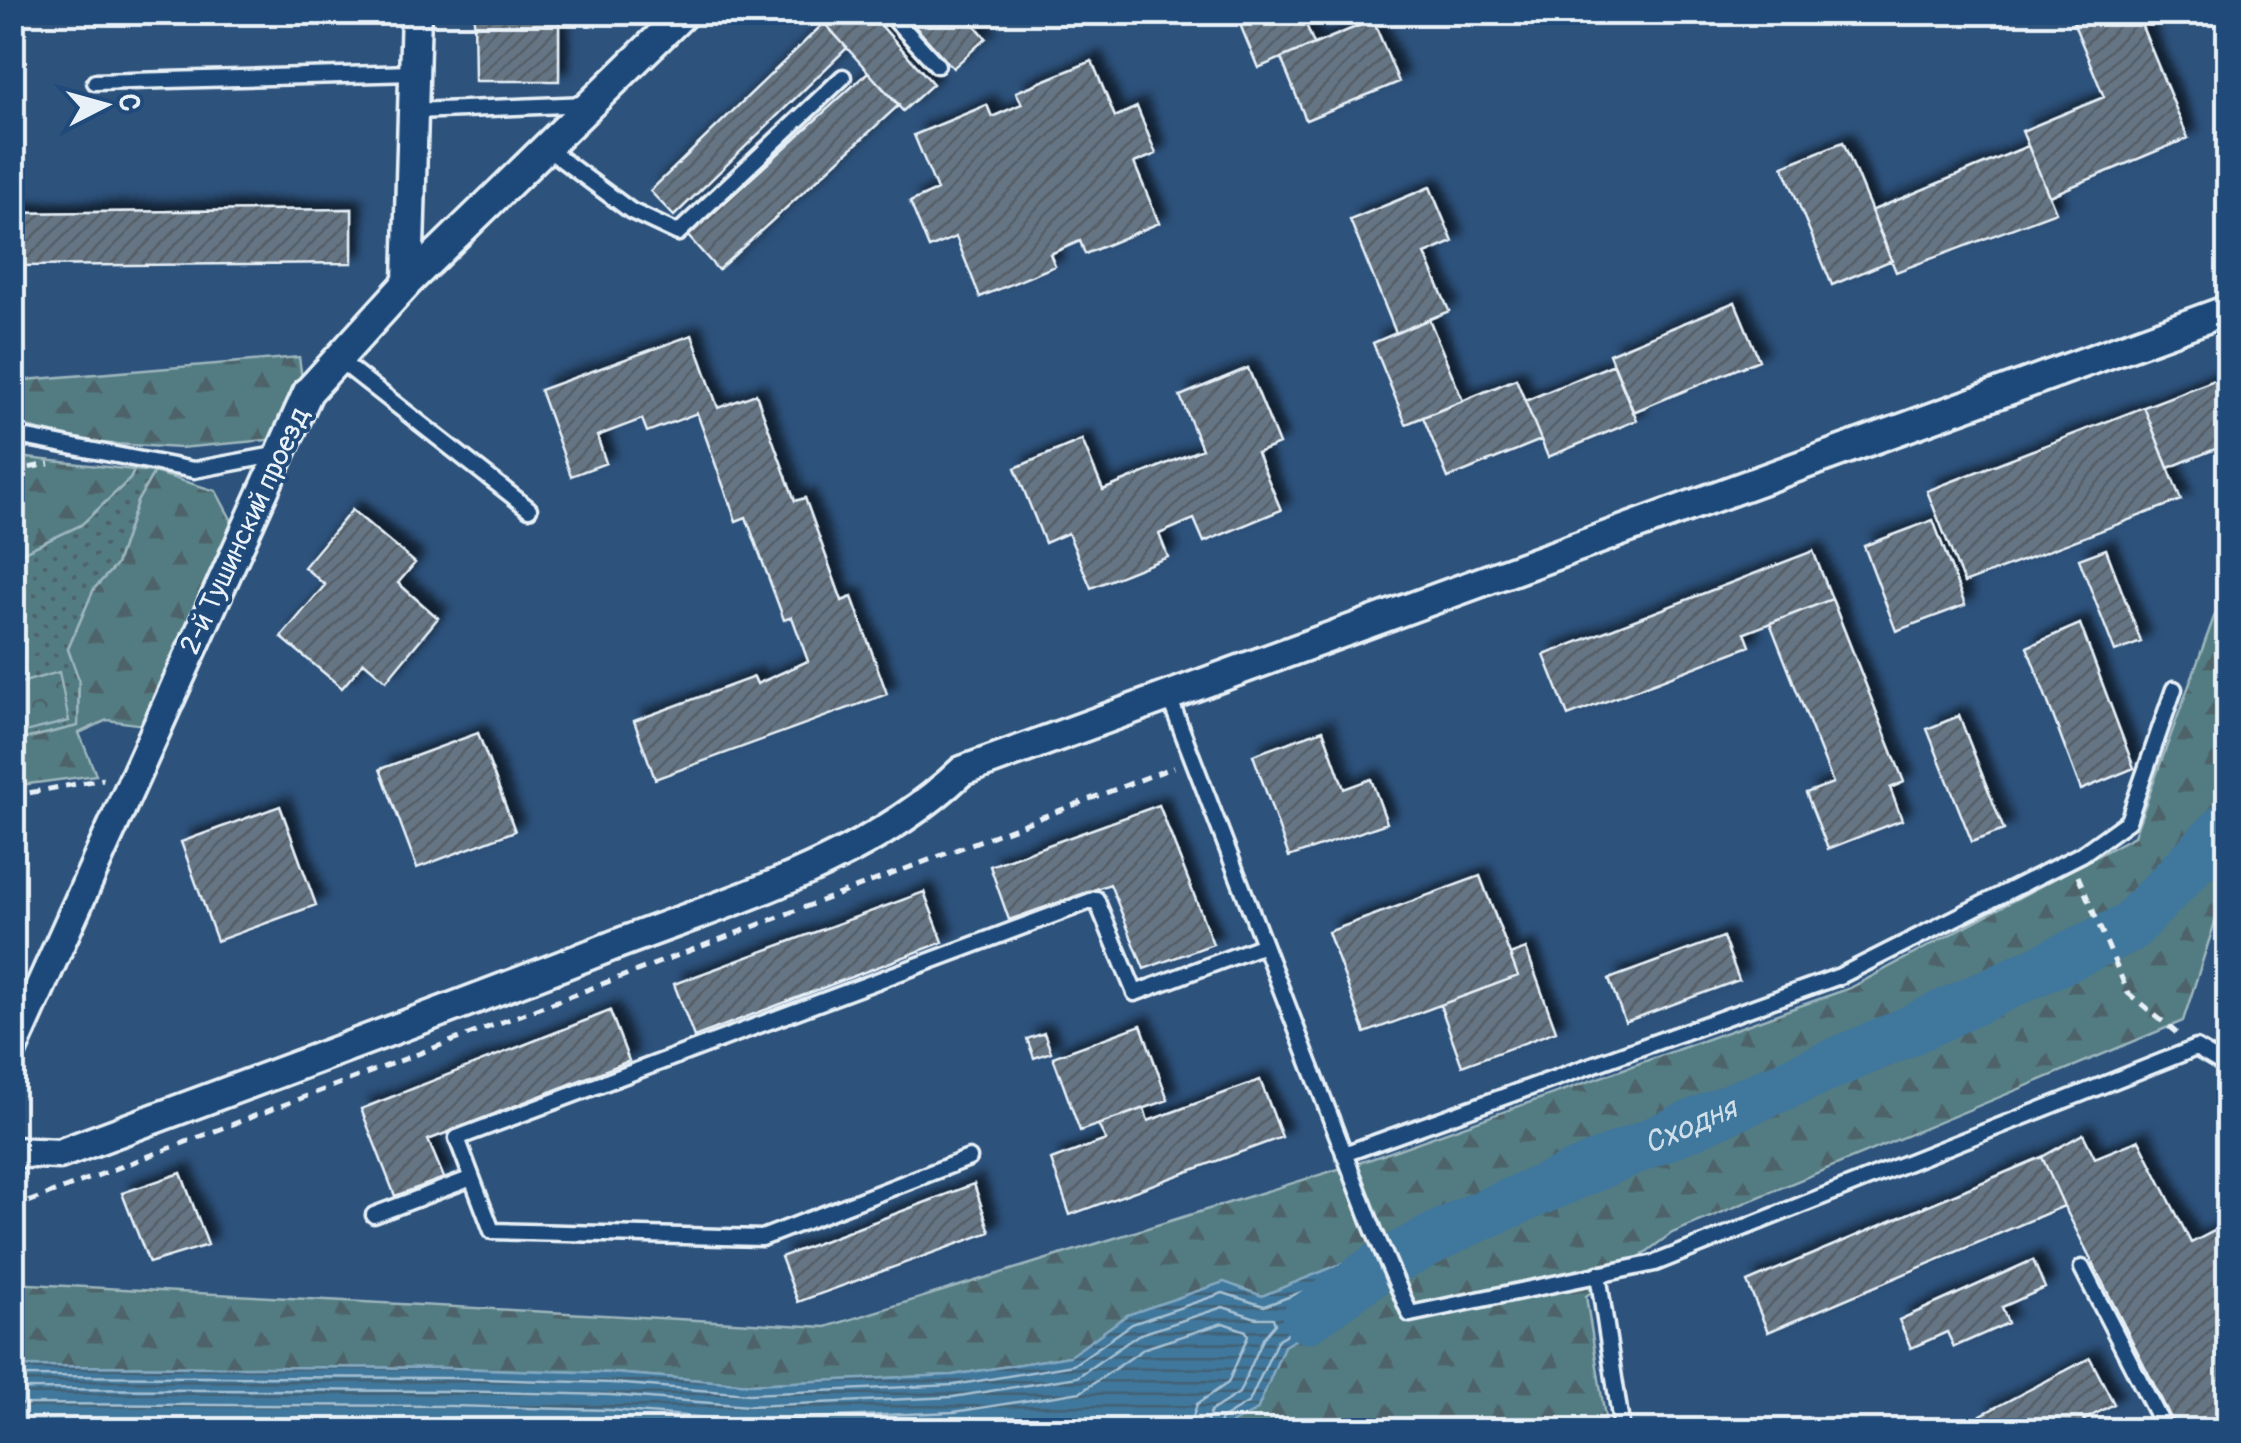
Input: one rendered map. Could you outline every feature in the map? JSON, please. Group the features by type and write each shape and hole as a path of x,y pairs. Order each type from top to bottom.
{"street":[{"path":"408,282 416,12"},
{"name":"2-й Тушинский проезд","path":"12,1050 308,392 408,282 686,12"},
{"path":"12,1152 59,1154 825,863 930,802 962,771 2228,310"}],"lane":[{"path":"888,12 937,65"},
{"path":"95,82 414,73"},
{"path":"546,148 632,211 678,233 843,77"},
{"path":"414,111 591,104"},
{"path":"338,360 529,509"},
{"path":"12,435 194,470 280,454"},
{"path":"1344,1154 1840,976 2082,854 2128,821 2174,689"},
{"path":"1170,696 1344,1154 1410,1314 1655,1262 2196,1048 2228,1067"},
{"path":"969,1158 762,1238 492,1230 457,1138 1096,900 1135,993 1264,946"},
{"path":"374,1216 472,1178"},
{"path":"2082,1268 2164,1430"},
{"path":"1598,1274 1622,1430"}],"path":[{"path":"12,1208 1192,760"},
{"path":"12,796 134,774"},
{"path":"2082,885 2128,994 2155,1018"}],"green space":[{"path":"299,357 303,386 278,439 180,448 97,443 13,424 13,381"},
{"path":"12,456 134,470 130,479 81,525 13,557"},
{"path":"134,470 154,472 137,502 116,565 94,589 68,649 79,680 78,726 13,742 12,557 81,525 130,479"},
{"path":"154,472 216,491 233,523 144,725 107,720 79,733 96,775 13,786 12,742 78,726 79,680 68,649 94,589 116,565 137,502"},
{"path":"2228,591 2228,882 2183,1021 1672,1233 1586,1296 1607,1430 1219,1430 1257,1410 1284,1346 1348,1261 1262,1296 1224,1282 1127,1315 1070,1356 953,1375 750,1384 612,1373 450,1368 13,1366 12,1283 826,1327 1371,1159 1850,988 2134,836 2214,617"},
{"path":"59,672 69,721 13,735 13,685"}],"water":[{"path":"1348,1261 1371,1297 1284,1346 1257,1410 1219,1430 13,1430 13,1366 450,1368 612,1373 750,1384 953,1375 1070,1356 1127,1315 1224,1282 1262,1296"}],"building":[{"path":"474,12 559,12 559,81 475,81"},
{"path":"815,12 869,12 933,84 903,111"},
{"path":"902,12 963,12 986,38 953,68"},
{"path":"1235,12 1301,12 1314,44 1258,68"},
{"path":"2069,12 2136,12 2188,138 2049,196 2022,131 2104,97"},
{"path":"1373,20 1399,82 1306,120 1281,58"},
{"path":"824,23 847,48 674,216 650,191"},
{"path":"1092,61 1115,117 1137,107 1156,154 1134,163 1159,223 1085,254 1080,241 1050,254 1055,266 980,297 956,237 929,248 910,202 937,190 914,135 987,105 992,117 1022,104 1016,92"},
{"path":"868,72 899,105 718,270 688,236"},
{"path":"1843,142 1892,260 1832,285 1783,166"},
{"path":"2028,146 2056,212 1896,272 1871,211"},
{"path":"1430,187 1453,242 1425,254 1449,311 1396,333 1350,220"},
{"path":"352,209 352,263 12,266 12,213"},
{"path":"1735,302 1759,360 1633,412 1609,354"},
{"path":"1429,319 1463,401 1406,424 1373,343"},
{"path":"692,335 718,408 756,394 795,501 805,498 842,601 852,597 887,694 655,779 634,721 754,677 757,684 808,661 792,617 784,620 746,517 736,521 697,413 647,432 642,419 597,436 606,463 571,476 540,390"},
{"path":"1614,364 1637,420 1548,457 1525,401"},
{"path":"1248,368 1279,444 1257,453 1281,510 1204,542 1194,519 1159,534 1168,557 1091,588 1068,533 1045,543 1015,468 1082,440 1103,490 1202,449 1180,396"},
{"path":"2228,375 2228,444 2168,468 2144,407"},
{"path":"1516,379 1541,440 1448,478 1423,417"},
{"path":"2144,407 2181,500 1964,583 1927,491"},
{"path":"352,510 415,563 398,583 438,618 386,681 364,662 342,688 281,637 325,585 304,567"},
{"path":"1933,520 1965,605 1896,631 1864,546"},
{"path":"2106,549 2141,642 2115,652 2079,559"},
{"path":"1813,551 1832,599 1745,633 1750,646 1568,716 1544,655"},
{"path":"1832,599 1904,782 1890,788 1902,820 1828,849 1806,793 1833,783 1770,623"},
{"path":"2080,624 2134,768 2081,790 2027,647"},
{"path":"1959,716 2004,830 1972,842 1927,729"},
{"path":"1323,730 1344,789 1371,779 1387,823 1289,857 1253,755"},
{"path":"478,733 515,831 417,868 380,769"},
{"path":"1159,805 1213,944 1144,969 1110,884 1009,920 990,866"},
{"path":"280,806 316,905 217,941 181,842"},
{"path":"1480,876 1518,976 1365,1033 1328,932"},
{"path":"924,892 943,942 694,1037 674,984"},
{"path":"1723,937 1739,980 1625,1022 1609,979"},
{"path":"1526,949 1556,1031 1462,1066 1440,1005 1518,976 1510,955"},
{"path":"610,1011 629,1061 428,1140 444,1178 395,1196 361,1109"},
{"path":"1141,1025 1168,1100 1080,1131 1053,1057"},
{"path":"1044,1033 1051,1052 1034,1058 1027,1039"},
{"path":"1260,1080 1282,1137 1070,1215 1051,1160 1106,1140 1098,1125 1144,1108 1148,1121"},
{"path":"2083,1134 2095,1158 2139,1140 2191,1243 2224,1226 2228,1235 2228,1430 2177,1430 2064,1206 2042,1157"},
{"path":"2042,1157 2064,1206 1768,1332 1747,1282"},
{"path":"181,1173 208,1245 149,1263 122,1193"},
{"path":"974,1184 990,1232 798,1302 781,1257"},
{"path":"2033,1260 2045,1288 2002,1307 2008,1323 1954,1347 1947,1332 1911,1348 1899,1320"},
{"path":"2090,1358 2114,1404 2084,1420 2090,1430 1989,1430 1981,1415"}],"waterway":[{"name":"Сходня","path":"1307,1318 1379,1267 1464,1223 1898,1036 2129,928 2228,825"}]}
